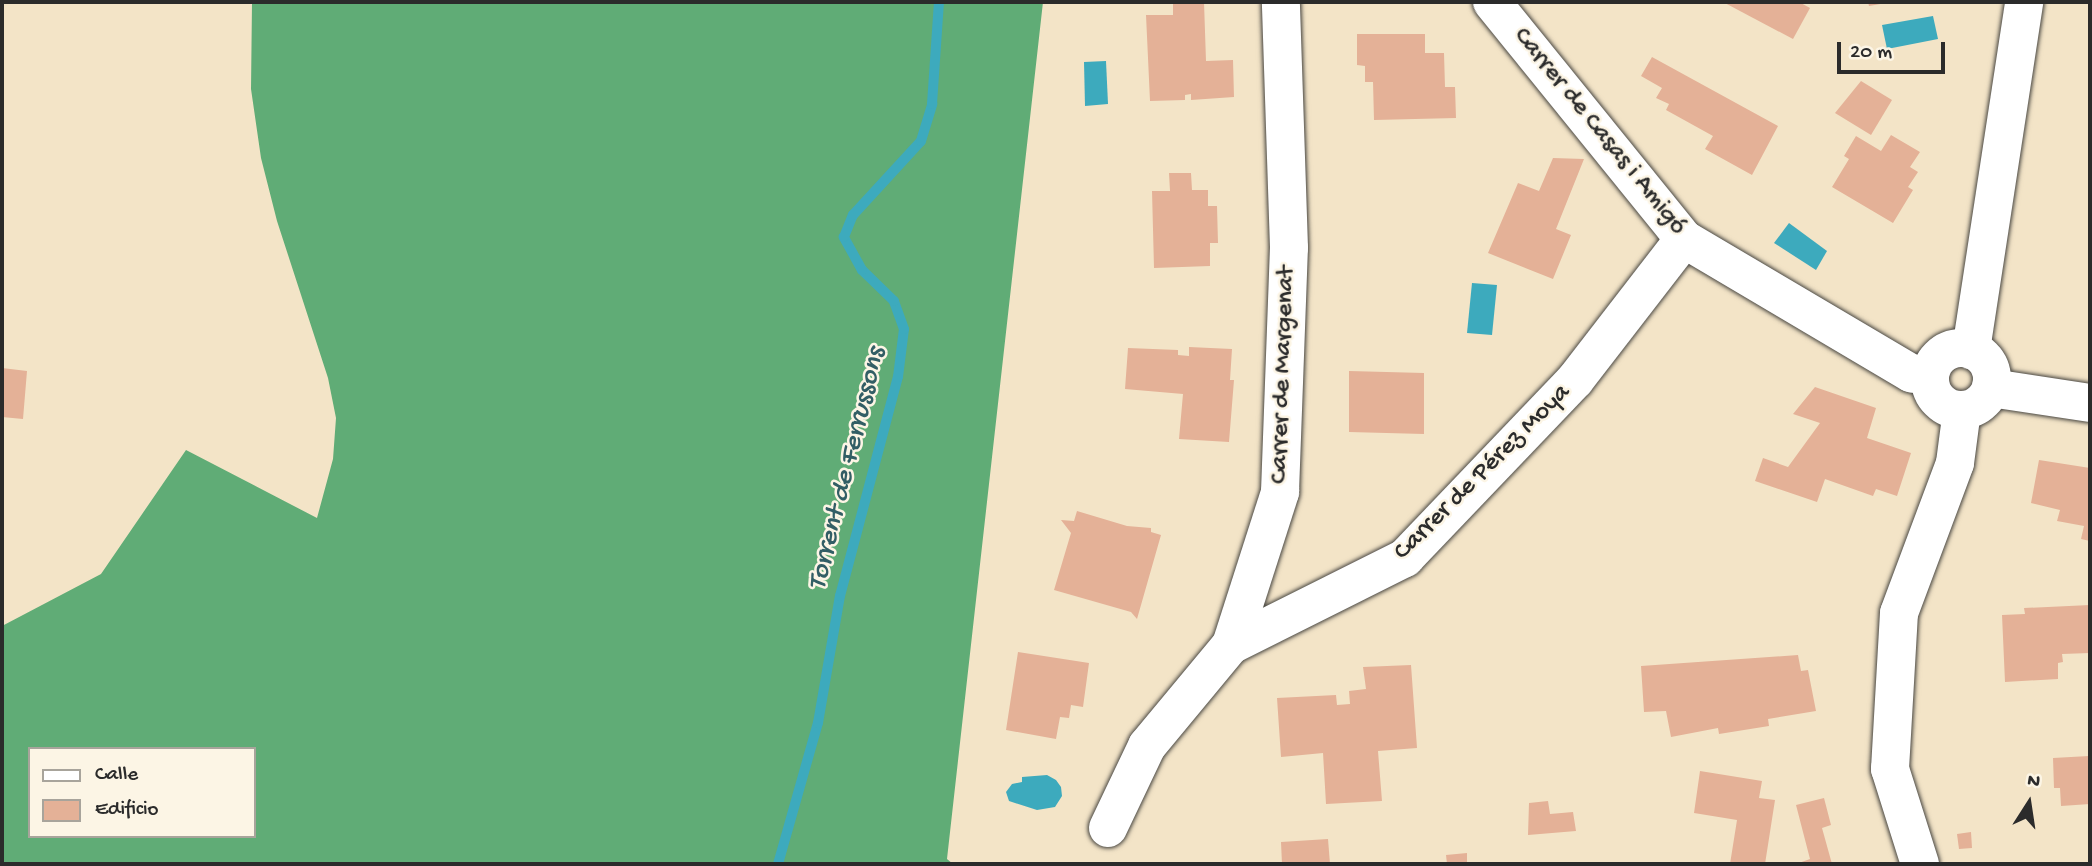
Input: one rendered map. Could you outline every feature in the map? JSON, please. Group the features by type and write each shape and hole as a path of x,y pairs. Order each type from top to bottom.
{"street":[{"name":"Carrer de Margenat","path":"1108,828 1147,746 1231,645 1280,492 1289,248 1281,2"},
{"name":"Carrer de Casas i Amigó","path":"1493,2 1684,239 1911,373 1930,377"},
{"path":"1971,350 2024,2"},
{"name":"Carrer de Pérez Moya","path":"1231,645 1405,558 1575,380 1684,239"},
{"path":"1920,864 1890,769 1899,613 1955,463 1976,399 1989,365 1971,350 1959,348 1941,355 1934,365 1930,377 1932,390 1938,400 1949,408 1976,399 2090,403"}],"green space":[{"path":"252,2 1043,2 947,859 953,864 2,864 2,626 101,574 186,450 317,518 333,459 336,418 328,378 277,221 261,158 251,89"}],"water":[{"path":"1933,16 1938,39 1887,49 1882,25"},
{"path":"1106,61 1108,104 1085,106 1084,62"},
{"path":"1789,223 1827,251 1816,270 1774,243"},
{"path":"1472,283 1497,285 1492,335 1467,333"},
{"path":"1047,775 1061,787 1062,796 1055,807 1037,810 1009,801 1006,792 1012,784 1022,782 1022,777"}],"building":[{"path":"1204,2 1206,61 1233,60 1234,97 1191,100 1191,94 1185,95 1185,100 1150,101 1146,15 1173,15 1173,3"},
{"path":"1723,2 1799,2 1810,8 1793,39"},
{"path":"1868,2 1886,2 1886,3 1869,6"},
{"path":"1357,34 1425,34 1425,53 1444,53 1445,87 1455,87 1456,118 1374,120 1373,82 1365,82 1365,66 1357,65"},
{"path":"1652,57 1778,126 1752,175 1705,149 1713,136 1666,110 1669,104 1656,98 1662,88 1641,76"},
{"path":"1861,81 1892,100 1871,135 1835,113"},
{"path":"1891,135 1920,152 1910,167 1918,172 1908,187 1913,190 1893,223 1832,187 1849,159 1844,156 1856,136 1881,151"},
{"path":"1553,158 1584,159 1556,229 1571,235 1553,279 1488,253 1518,183 1539,191"},
{"path":"1169,173 1191,173 1192,190 1208,190 1208,206 1217,206 1218,243 1210,243 1210,266 1154,268 1152,191 1170,191"},
{"path":"1189,347 1232,349 1230,380 1234,380 1229,442 1179,439 1183,394 1125,389 1128,348 1178,350 1178,355 1189,356"},
{"path":"2,368 27,371 23,419 2,417"},
{"path":"1349,371 1424,373 1424,434 1349,432"},
{"path":"1815,387 1876,408 1867,438 1911,453 1897,496 1876,489 1873,496 1825,479 1817,502 1755,481 1763,458 1788,467 1820,423 1793,414"},
{"path":"2039,460 2090,468 2090,541 2081,539 2084,526 2057,521 2060,510 2031,503"},
{"path":"1077,511 1127,526 1151,528 1151,532 1161,535 1137,619 1131,612 1054,590 1071,533 1061,520 1074,521"},
{"path":"2090,605 2090,653 2062,654 2063,662 2058,663 2058,679 2005,682 2002,615 2025,614 2024,608"},
{"path":"1018,652 1089,663 1083,707 1071,705 1069,718 1060,717 1056,739 1006,730"},
{"path":"1798,655 1801,671 1808,670 1816,711 1768,719 1769,726 1719,734 1718,728 1671,737 1666,711 1644,712 1641,666"},
{"path":"1411,665 1417,748 1378,751 1382,801 1326,804 1323,753 1281,757 1277,698 1336,695 1337,705 1350,704 1349,691 1366,689 1363,667"},
{"path":"2089,756 2090,804 2061,806 2060,788 2054,788 2053,758"},
{"path":"1700,771 1762,781 1759,798 1775,800 1765,864 1730,864 1737,820 1694,813"},
{"path":"1824,798 1831,825 1822,828 1832,864 1796,864 1810,859 1796,805"},
{"path":"1548,801 1550,814 1573,812 1576,831 1528,835 1529,803"},
{"path":"1971,832 1972,848 1959,849 1957,834"},
{"path":"1328,839 1330,864 1282,864 1281,842"},
{"path":"1467,853 1467,864 1447,864 1446,855"}],"waterway":[{"name":"Torrent de Ferrussons","path":"778,864 818,723 840,596 898,377 904,329 894,301 862,270 844,237 853,215 921,141 932,104 939,2"}]}
